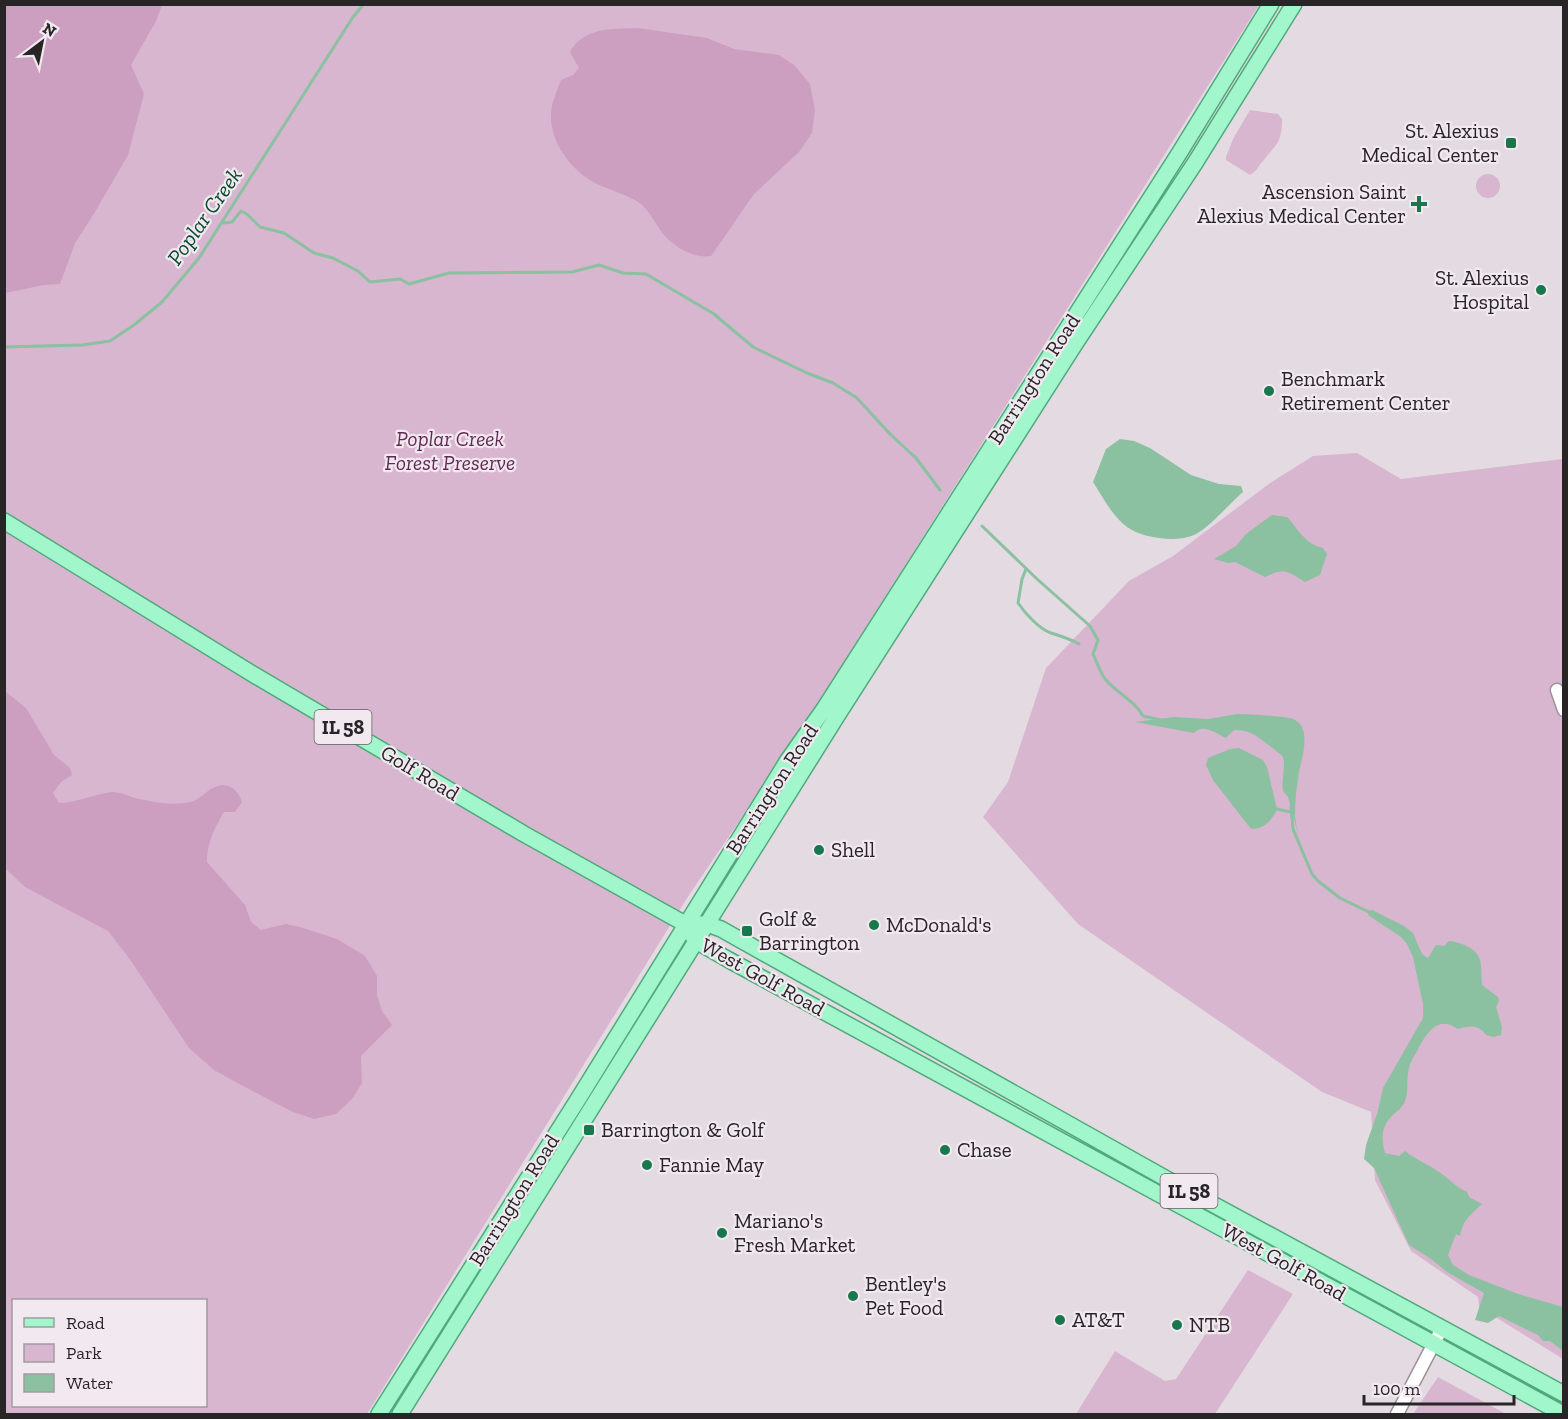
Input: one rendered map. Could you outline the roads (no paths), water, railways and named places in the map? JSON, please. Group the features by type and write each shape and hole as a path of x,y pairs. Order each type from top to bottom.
{"main road":[{"name":"Barrington Road","path":"379,1414 687,925 788,760 824,709 1171,166 1271,4"},
{"name":"Barrington Road","path":"400,1414 882,645 1075,344 1186,177 1294,4"},
{"name":"Golf Road","path":"4,521 276,688 524,834 687,925"},
{"name":"West Golf Road","path":"1563,1394 1171,1181 721,929 707,924 687,925 696,941 1563,1414"}],"street":[{"path":"1557,690 1563,710"},
{"path":"1397,1414 1442,1328"}],"water":[{"path":"1120,439 1134,441 1150,448 1191,475 1219,484 1241,486 1243,492 1212,522 1194,535 1169,539 1133,531 1108,506 1093,482 1106,449"},
{"path":"1272,515 1287,517 1307,540 1323,548 1327,554 1320,575 1305,582 1282,571 1265,577 1235,562 1228,563 1214,559 1236,546 1246,534"},
{"path":"1237,714 1266,715 1293,719 1300,724 1305,738 1297,788 1295,816 1297,830 1288,797 1283,791 1283,757 1253,734 1234,730 1226,738 1205,729 1194,733 1135,722 1174,717 1208,719"},
{"path":"1239,748 1263,760 1267,767 1277,809 1267,824 1255,829 1251,829 1213,780 1206,765 1208,758 1230,749"},
{"path":"1372,910 1413,933 1422,954 1428,958 1436,945 1444,946 1449,941 1472,949 1481,963 1482,985 1498,997 1496,1007 1502,1027 1501,1035 1493,1037 1477,1028 1458,1029 1445,1024 1440,1024 1430,1031 1422,1041 1410,1065 1404,1103 1384,1128 1385,1153 1399,1156 1405,1151 1443,1174 1467,1192 1469,1197 1482,1204 1465,1221 1460,1236 1456,1234 1448,1255 1453,1265 1469,1275 1518,1294 1563,1307 1563,1351 1550,1341 1543,1341 1538,1335 1499,1316 1488,1323 1475,1320 1484,1293 1447,1272 1409,1245 1374,1168 1364,1159 1383,1088 1423,1018 1423,1004 1413,957 1407,944 1401,937 1368,915"}],"waterway":[{"name":"Poplar Creek","path":"4,347 82,345 110,341 162,302 199,258 353,17 364,4"},
{"path":"223,223 232,222 241,211 260,227 284,233 314,253 333,258 358,271 370,282 400,279 409,284 449,273 572,272 599,265 623,273 646,274 714,314 753,347 833,383 857,398 916,458 940,490"},
{"path":"982,526 1090,626 1098,640 1093,654 1106,680 1143,716 1161,720"},
{"path":"1026,569 1018,603 1042,628 1079,644"},
{"path":"1291,806 1293,829 1312,874 1340,898 1371,913"},
{"path":"1277,809 1290,812"}],"place":[{"name":"St. Alexius Medical Center","path":"1511,143"},
{"name":"Ascension Saint Alexius Medical Center","path":"1419,204"},
{"name":"St. Alexius Hospital","path":"1541,290"},
{"name":"Benchmark Retirement Center","path":"1269,391"},
{"name":"Shell","path":"819,850"},
{"name":"McDonald's","path":"874,925"},
{"name":"Golf & Barrington","path":"747,931"},
{"name":"Barrington & Golf","path":"589,1130"},
{"name":"Chase","path":"945,1150"},
{"name":"Fannie May","path":"647,1165"},
{"name":"Mariano's Fresh Market","path":"722,1233"},
{"name":"Bentley's Pet Food","path":"853,1296"},
{"name":"AT&T","path":"1060,1320"},
{"name":"NTB","path":"1177,1325"}],"park label":[{"name":"Poplar Creek Forest Preserve","path":"450,451"}]}
